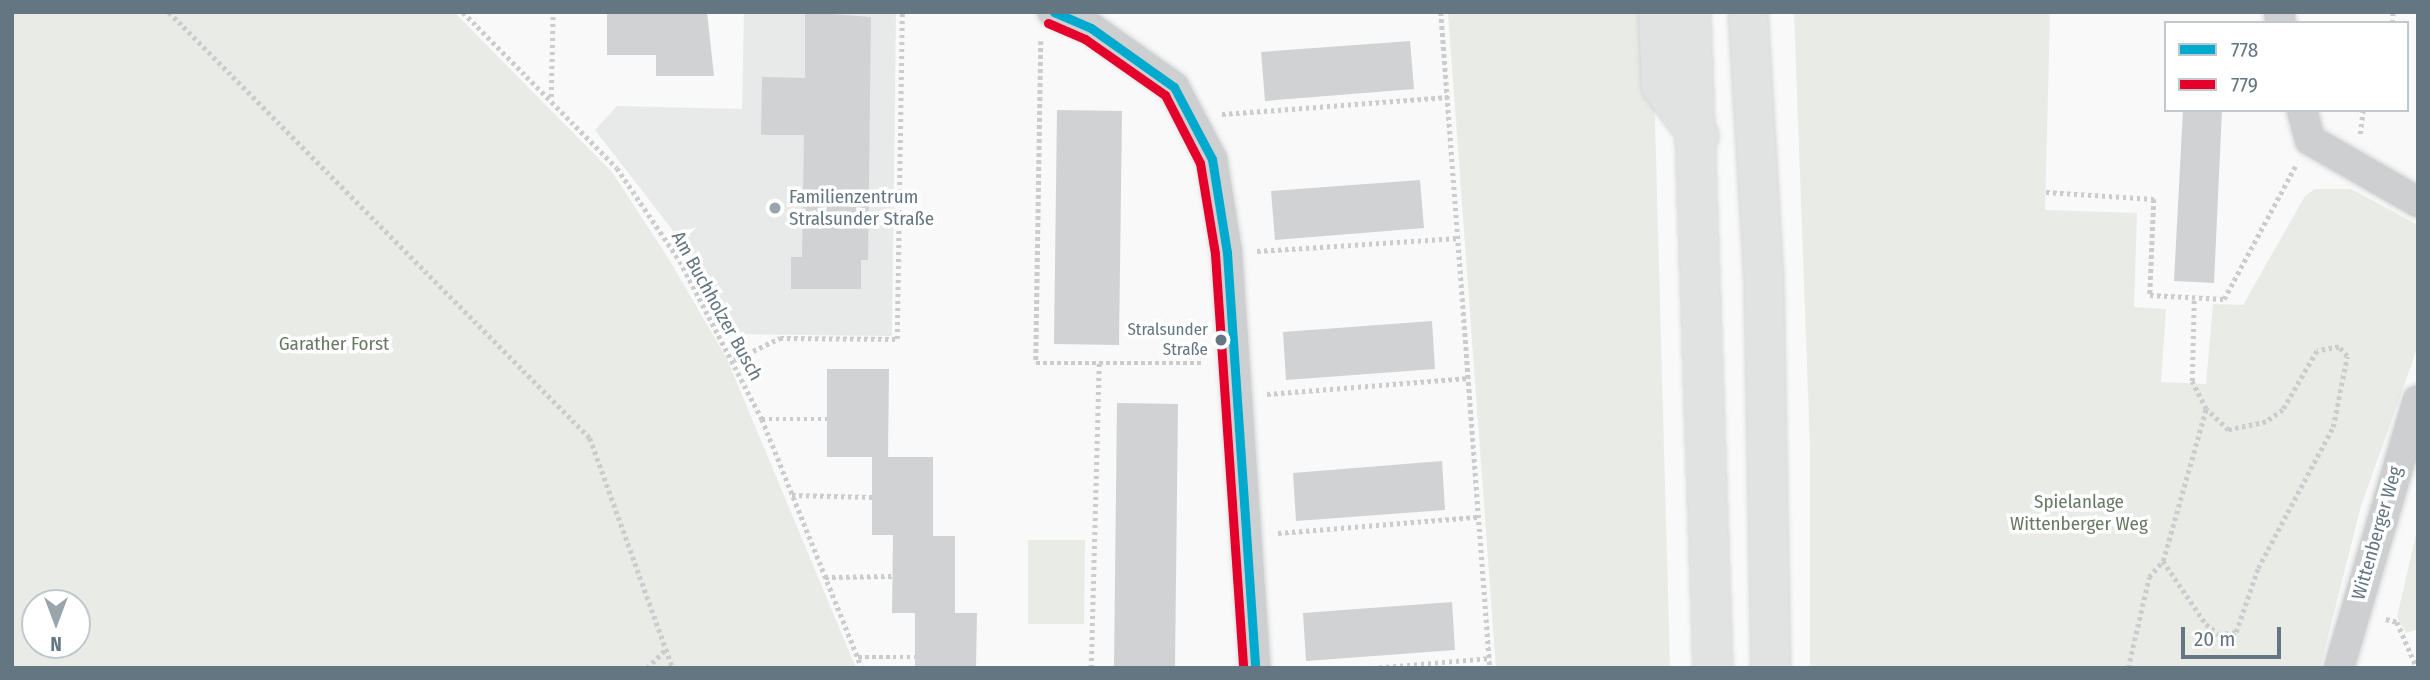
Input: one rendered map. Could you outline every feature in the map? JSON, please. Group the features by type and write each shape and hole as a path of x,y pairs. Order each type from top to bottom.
{"highway":[{"path":"1658,12 1661,86 1699,136"},
{"path":"1691,12 1699,136 1713,668"},
{"path":"1748,12 1764,282 1771,668"}],"street":[{"path":"1047,19 1143,60 1174,87 1212,159 1227,253 1255,668"},
{"path":"2303,112 2310,140 2418,202"},
{"name":"Wittenberger Weg","path":"2339,668 2353,613 2418,400"}],"path":[{"path":"169,12 590,438 673,668"},
{"name":"Am Buchholzer Busch","path":"463,12 551,97 617,168 680,261 734,360 762,419 862,668"},
{"path":"551,97 553,12"},
{"path":"734,360 780,338 897,339 902,12"},
{"path":"1441,12 1490,668"},
{"path":"1047,19 1036,363 1234,363"},
{"path":"1191,117 1448,97"},
{"path":"2046,192 2154,199 2150,295 2224,299 2310,140"},
{"path":"1227,253 1459,238"},
{"path":"2163,561 2206,624 2218,634 2236,632 2258,568 2333,428 2347,356 2339,347 2316,351 2283,410 2266,422 2228,430 2206,409 2192,381 2194,297"},
{"path":"1091,668 1100,363"},
{"path":"1237,396 1469,378"},
{"path":"2128,668 2149,577 2163,561 2206,409"},
{"path":"762,419 827,419"},
{"path":"792,495 872,497"},
{"path":"1247,535 1479,517"},
{"path":"825,577 893,576"},
{"path":"2353,613 2397,622 2417,668"},
{"path":"647,668 666,648"},
{"path":"858,657 915,657"},
{"path":"1372,668 1490,659"}],"shaded area":[{"name":"Familienzentrum Stralsunder Straße","path":"744,12 896,12 892,336 729,334 688,250 595,130 617,106 742,109"}],"green space":[{"name":"Garather Forst","path":"12,12 454,12 612,172 670,261 727,359 856,668 12,668"},
{"path":"1448,12 1652,12 1670,668 1496,668"},
{"name":"Spielanlage Wittenberger Weg","path":"1794,12 2050,14 2045,210 2137,213 2134,307 2166,309 2161,382 2206,384 2213,304 2243,305 2305,196 2315,189 2351,189 2418,225 2418,346 2361,506 2320,668 1810,668 1810,446"},
{"path":"2416,534 2418,629 2406,633 2397,617"},
{"path":"1028,540 1085,540 1084,624 1028,624"}],"building":[{"path":"607,12 707,12 714,76 656,76 656,55 607,55"},
{"path":"805,12 871,17 868,260 861,260 861,289 791,289 791,257 802,257 804,135 761,135 762,77 805,78"},
{"path":"1410,41 1414,89 1265,101 1261,52"},
{"path":"1057,110 1122,111 1119,345 1054,344"},
{"path":"2183,112 2222,112 2214,283 2174,281"},
{"path":"1420,180 1424,228 1275,240 1271,191"},
{"path":"1432,321 1435,369 1286,380 1283,332"},
{"path":"827,369 889,369 888,457 827,457"},
{"path":"1117,403 1178,404 1175,668 1114,668"},
{"path":"872,457 933,457 933,536 955,536 955,613 977,613 976,668 915,668 915,613 892,613 893,535 872,535"},
{"path":"1442,461 1445,510 1296,521 1293,473"},
{"path":"1452,602 1455,650 1306,661 1303,613"}],"transit line":[{"name":"778","path":"1054,12 1091,28 1174,87 1212,159 1227,253 1255,668"},
{"name":"779","path":"1048,23 1085,39 1165,95 1200,163 1215,254 1243,668"}],"place":[{"name":"Familienzentrum Stralsunder Straße","path":"775,208"},
{"name":"Stralsunder Straße","path":"1221,340"}]}
